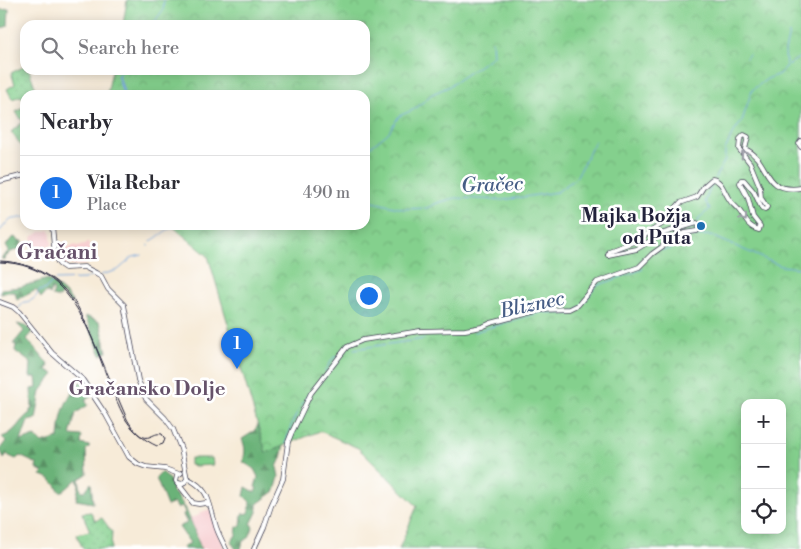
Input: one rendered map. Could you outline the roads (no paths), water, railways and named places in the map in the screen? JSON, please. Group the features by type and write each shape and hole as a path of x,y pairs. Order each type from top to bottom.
{"main road":[{"path":"254,549 264,527 270,506 283,479 288,442 292,432 311,393 347,348 363,340 420,332 465,330 541,310 570,310 578,305 597,282 639,268 652,254 677,236 699,230 700,226 697,224 661,234 637,249 608,255 609,251 632,244 662,224 680,203 695,198 710,180 715,179 746,223 759,230 760,226 753,217 748,198 740,183 741,180 744,180 751,188 762,209 765,210 767,207 761,198 761,189 750,163 739,149 740,139 744,135 748,138 745,149 755,154 769,177 785,189 801,188"},
{"path":"801,141 799,144 801,147"},
{"path":"0,181 20,176"},
{"path":"52,230 55,257 59,264 65,268 86,267 101,276 106,286 125,307 138,380 146,399 172,426 181,449 185,467 184,483 177,480"},
{"path":"0,302 13,307 19,312 52,353 80,377 106,415 129,458 146,467 164,469 183,475 199,484 208,498 216,528 226,549"},
{"path":"172,472 193,503 205,503 211,506"},
{"path":"177,480 183,475"},
{"path":"205,503 208,498"}],"waterway":[{"path":"156,20 163,10 164,0"},
{"path":"786,66 785,51 789,33"},
{"path":"370,146 388,133 399,116 415,109 432,94 448,87 493,56 492,41"},
{"path":"746,58 749,54"},
{"path":"715,178 725,160 725,150 732,135 742,121 752,90 767,79 779,74 801,56"},
{"path":"118,76 123,90"},
{"name":"Gračec","path":"370,201 403,209 427,208 455,198 503,200 557,192 576,178 595,141"},
{"path":"698,222 699,218 710,209 705,201 713,182"},
{"path":"0,231 9,220 20,218"},
{"path":"689,230 696,225"},
{"name":"Gračec","path":"151,241 168,230"},
{"name":"Bliznec","path":"661,250 671,249 685,237 710,235 781,266 801,268"},
{"name":"Gračec","path":"101,275 118,270 133,257 142,255"},
{"name":"Bliznec","path":"474,332 542,312 572,314 579,309 596,286 643,269"},
{"name":"Gračec","path":"55,280 85,279 95,274"},
{"name":"Gračec","path":"19,308 24,302 33,299 39,291 44,290 52,282"},
{"name":"Bliznec","path":"354,349 424,339"},
{"name":"Bliznec","path":"325,371 334,357 338,357"},
{"name":"Bliznec","path":"286,444 294,418 308,395"}],"tram line":[{"path":"0,261 14,262 27,266 39,271 61,286 70,296 84,319 127,419 136,432 142,436 149,437 162,434 165,439 163,444 157,446 148,441 136,432 126,420 115,396 95,344 83,320 69,297 52,280 29,267 0,262"}],"place":[{"name":"Majka Božja od Puta","path":"701,226"},
{"name":"Vila Rebar","path":"237,369"}],"district":[{"name":"Gračani","path":"57,252"},
{"name":"Gračansko Dolje","path":"147,388"}]}
